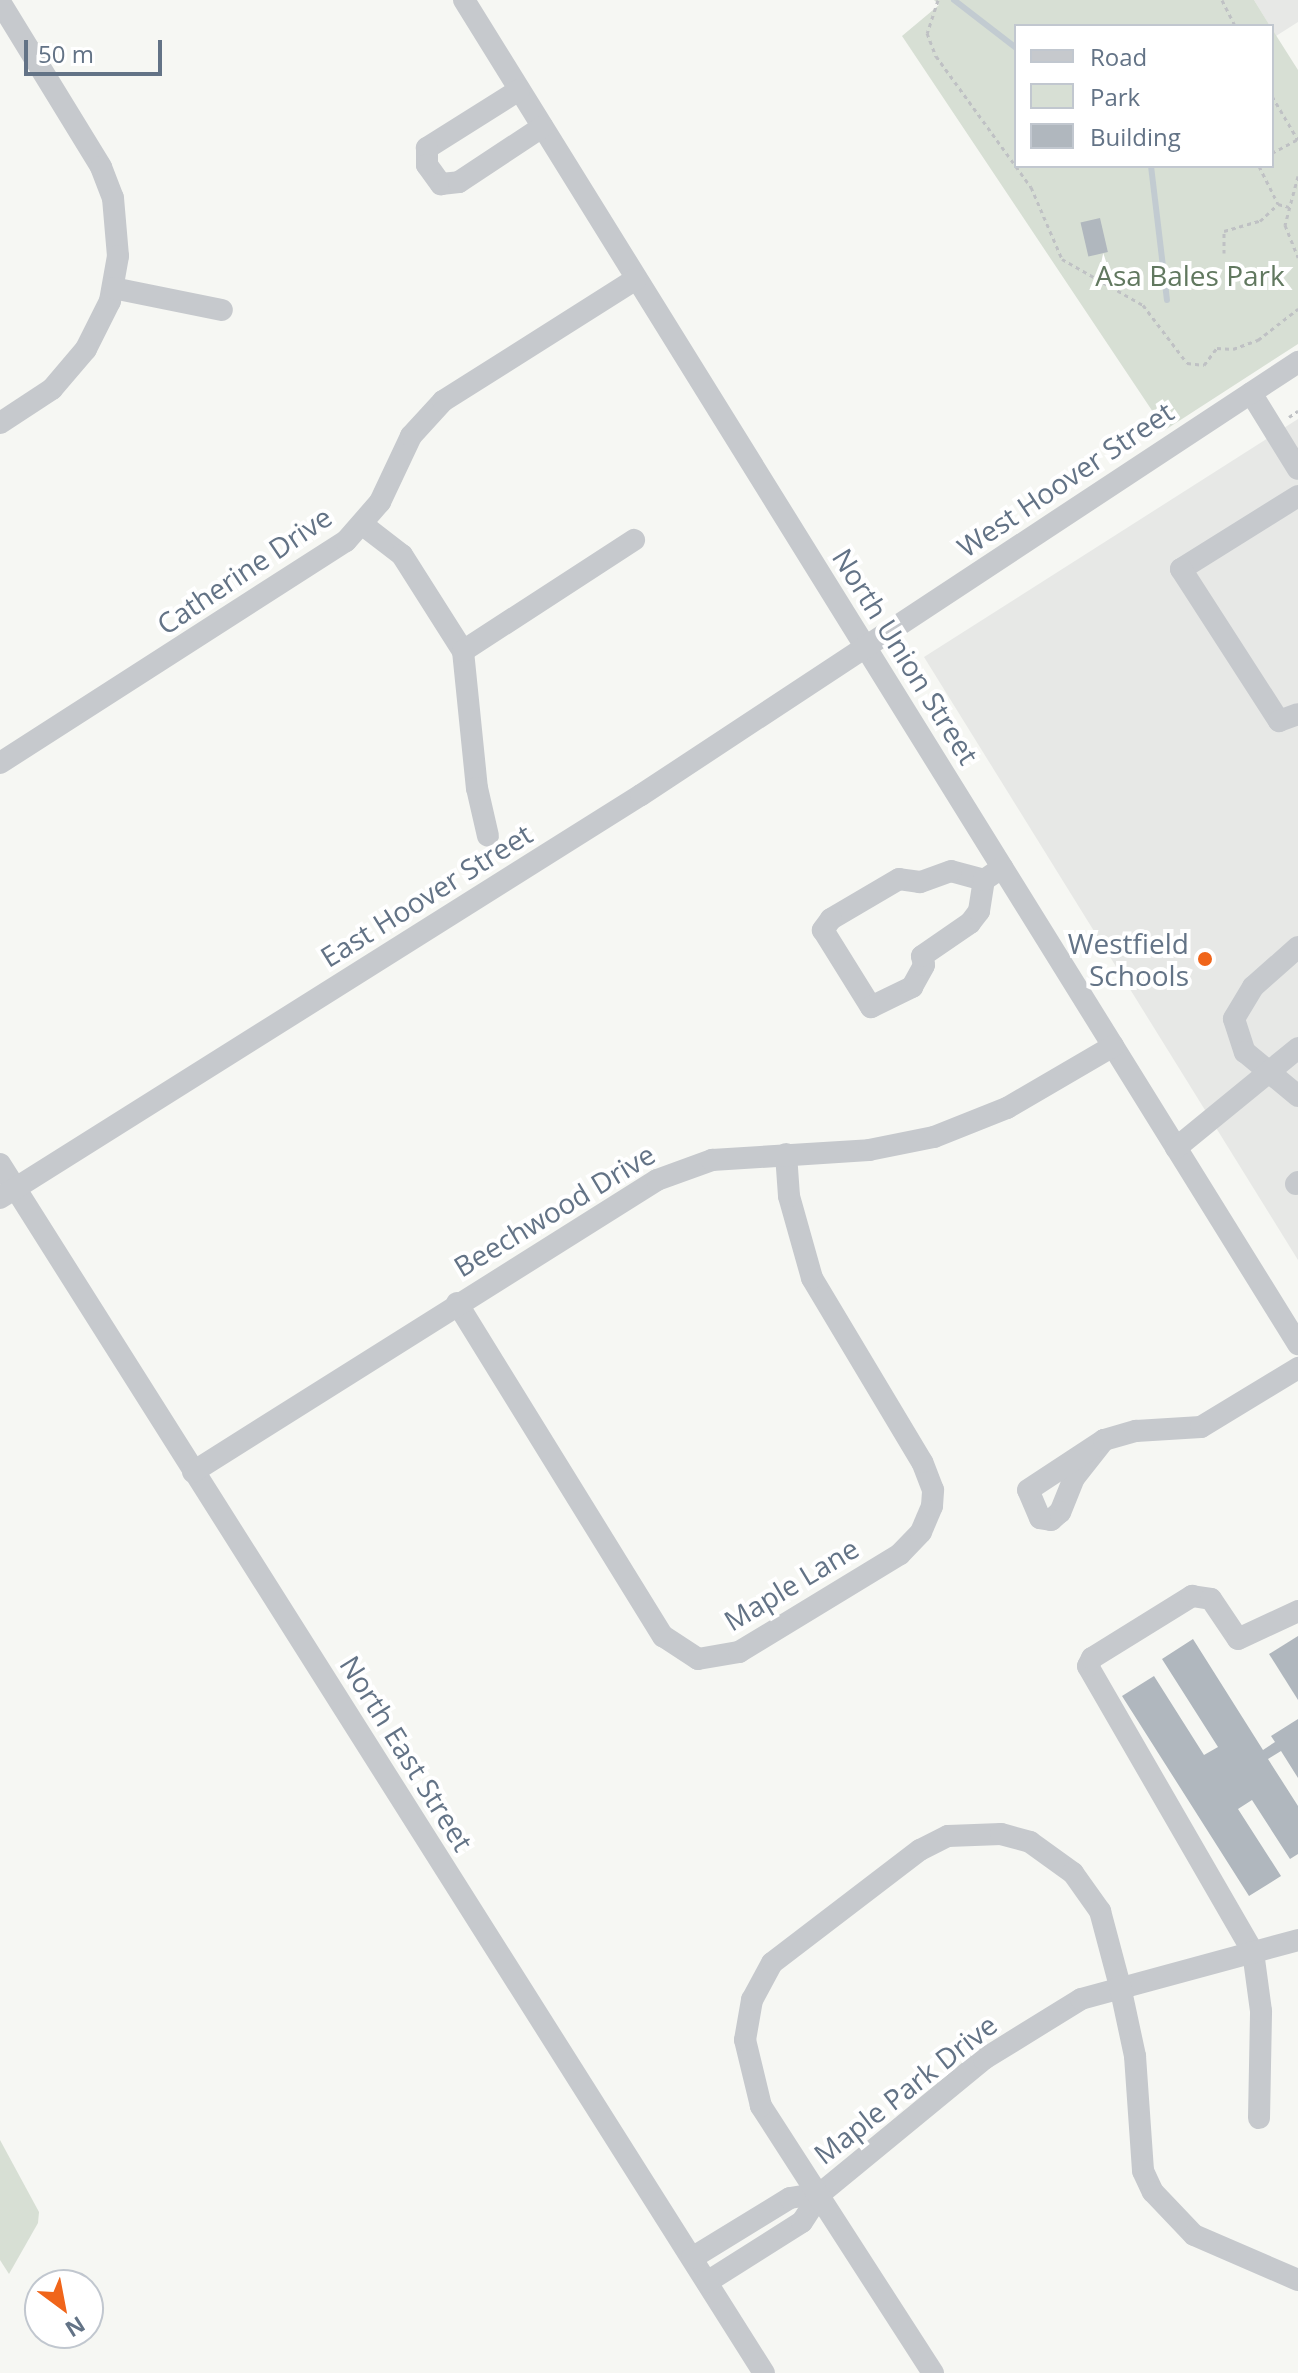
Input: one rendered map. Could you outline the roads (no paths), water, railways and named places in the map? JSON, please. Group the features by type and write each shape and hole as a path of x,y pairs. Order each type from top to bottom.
{"street":[{"name":"North Union Street","path":"464,0 866,649 993,874 1113,1046 1298,1344"},
{"path":"0,2 101,167 118,226 113,288 101,324 73,369 0,423"},
{"path":"519,90 427,148 427,165 441,184 459,182 542,127"},
{"name":"Catherine Drive","path":"0,763 322,558 363,525 380,502 411,436 443,401 636,279"},
{"path":"113,288 222,310"},
{"name":"West Hoover Street","path":"866,649 1298,362"},
{"path":"1251,393 1298,469"},
{"path":"1298,496 1181,569 1279,721 1298,714"},
{"path":"363,525 402,555 463,651 477,788 488,836"},
{"path":"463,651 634,540"},
{"name":"East Hoover Street","path":"8,1195 866,649"},
{"path":"951,871 993,874 979,911 970,923 922,956 924,965 912,987 871,1007 823,930 831,919 899,879 920,882 951,871"},
{"path":"1298,947 1253,987 1234,1019 1245,1052 1298,1096"},
{"name":"Beechwood Drive","path":"193,1472 457,1303 657,1180 712,1160 869,1150 934,1137 1007,1108 1113,1046"},
{"path":"1176,1148 1298,1048"},
{"name":"Maple Lane","path":"457,1303 663,1636 698,1659 739,1652 900,1554 921,1532 932,1506 933,1490 922,1462 812,1278 789,1196 786,1154"},
{"name":"North East Street","path":"0,1164 8,1195 193,1472 764,2373"},
{"path":"1104,1440 1136,1431 1201,1427 1298,1368"},
{"path":"1259,2118 1261,2011 1253,1952 1088,1666 1092,1658 1192,1596 1211,1599 1238,1639 1298,1611"},
{"path":"933,2373 752,2085 745,2040 752,2000 772,1963 788,1947 920,1850 948,1836 973,1832 1016,1838 1055,1856 1073,1873 1100,1911 1120,1986 1135,2056 1143,2171 1153,2192 1194,2235 1298,2280"},
{"name":"Maple Park Drive","path":"707,2282 802,2222 821,2193 984,2059 1081,1999 1298,1940"},
{"name":"Maple Park Drive","path":"692,2258 790,2198 821,2193"}],"waterway":[{"path":"954,0 1014,46"},
{"path":"1151,168 1167,300"}],"place":[{"name":"Westfield Schools","path":"1205,959"}],"park label":[{"name":"Asa Bales Park","path":"1190,275"}]}
